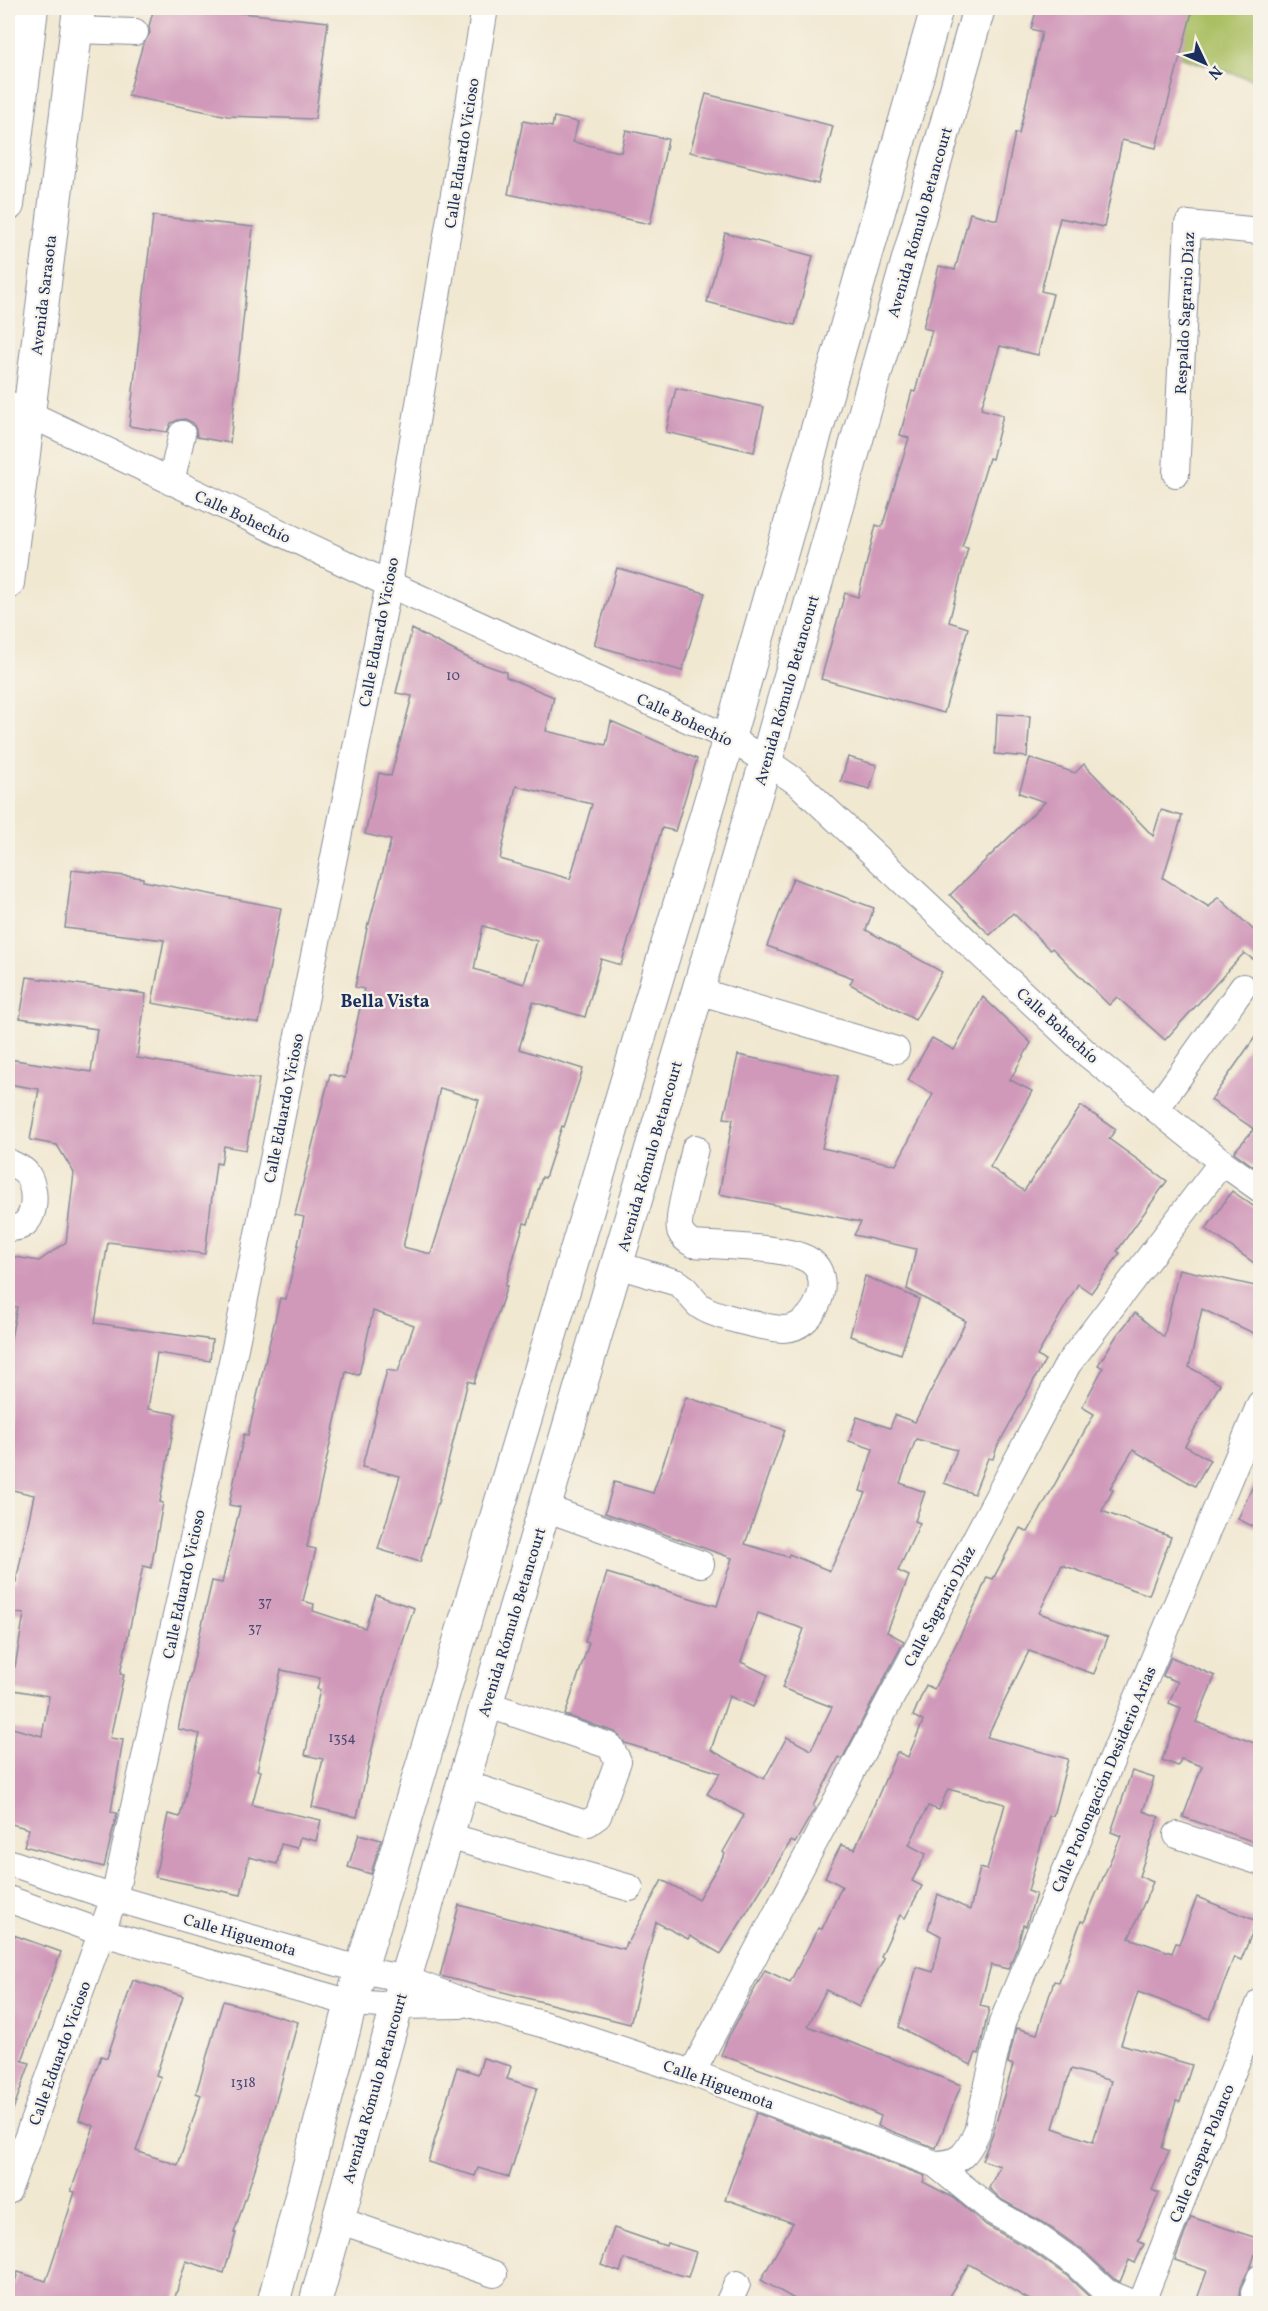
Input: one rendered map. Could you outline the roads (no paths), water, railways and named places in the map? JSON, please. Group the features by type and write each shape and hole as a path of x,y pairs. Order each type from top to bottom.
{"main road":[{"path":"8,205 32,8"},
{"path":"273,2304 351,2002 729,738 937,8"},
{"name":"Avenida Rómulo Betancourt","path":"315,2304 401,1993 766,761 980,8"},
{"name":"Avenida Sarasota","path":"8,583 18,409 77,19"}],"street":[{"name":"Calle Eduardo Vicioso","path":"8,2191 114,1898 235,1348 388,584 485,8"},
{"path":"77,19 135,33"},
{"name":"Respaldo Sagrario Díaz","path":"1176,474 1188,224 1260,231"},
{"name":"Calle Bohechío","path":"18,409 388,584 729,738 766,761 798,783 1086,1053 1222,1162 1260,1189"},
{"path":"171,482 182,435"},
{"path":"1156,1109 1243,987"},
{"path":"698,991 896,1050"},
{"path":"617,1264 678,1283 685,1287 690,1297 700,1306 711,1312 785,1329 801,1324 810,1315 818,1301 822,1287 821,1275 809,1260 776,1251 693,1244 681,1233 680,1218 695,1148"},
{"path":"8,1162 26,1172 34,1188 35,1200 31,1215 22,1226 14,1229 8,1227"},
{"name":"Calle Sagrario Díaz","path":"692,2073 1068,1364 1222,1162"},
{"name":"Calle Prolongación Desiderio Arias","path":"935,2164 949,2164 961,2157 970,2148 977,2132 1002,2023 1260,1404"},
{"path":"545,1508 701,1564"},
{"path":"463,1782 588,1823 598,1816 618,1761 610,1746 486,1704"},
{"path":"1177,1835 1260,1862"},
{"path":"448,1836 630,1888"},
{"name":"Calle Higuemota","path":"8,1862 114,1898 362,1970 401,1993"},
{"name":"Calle Higuemota","path":"8,1899 103,1933 351,2002 401,1993 473,2005 555,2028 692,2073 935,2164 994,2212 1035,2235 1076,2264 1106,2292 1135,2304"},
{"name":"Calle Gaspar Polanco","path":"1141,2304 1260,2002"},
{"path":"338,2220 494,2274"},
{"path":"1260,2278 1254,2288 1254,2293 1260,2302"}],"district":[{"name":"Bella Vista","path":"385,1001"}]}
